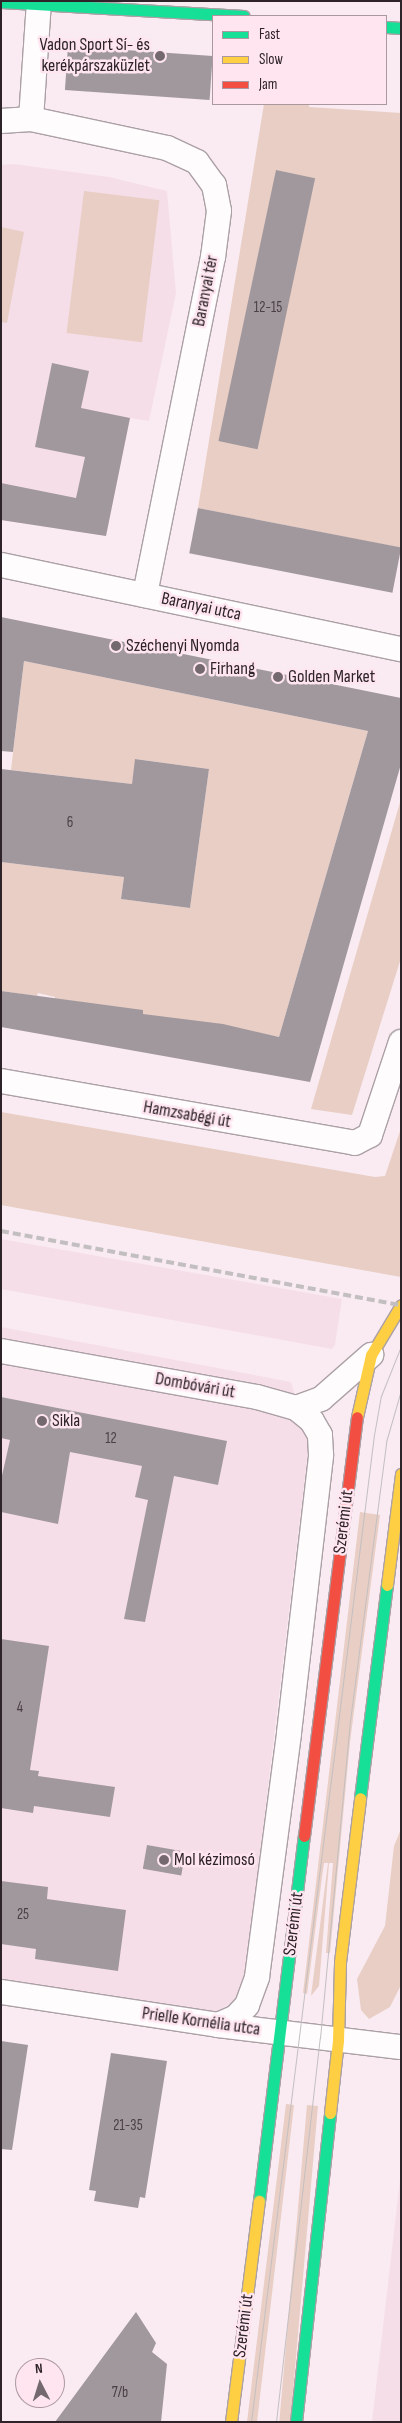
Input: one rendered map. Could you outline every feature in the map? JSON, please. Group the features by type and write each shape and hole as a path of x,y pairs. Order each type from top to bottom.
{"main road":[{"path":"1,2 228,15"},
{"path":"387,27 401,28"},
{"name":"Szerémi út","path":"231,2422 360,1390 371,1355 401,1305"},
{"path":"296,2422 338,2040 340,1962 401,1474"}],"street":[{"path":"31,119 39,3"},
{"name":"Baranyai tér","path":"1,121 31,119 167,148 197,162 214,185 219,211 213,257 145,594"},
{"name":"Baranyai utca","path":"1,565 401,649"},
{"name":"Hamzsabégi út","path":"1,1081 304,1136 355,1143 370,1134 401,1042"},
{"name":"Dombóvári út","path":"1,1350 257,1397 296,1408"},
{"path":"296,1408 321,1399 371,1355"},
{"name":"Szerémi út","path":"218,2025 236,2016 247,2005 255,1984 289,1733 321,1455 320,1435 312,1421 296,1408"},
{"path":"289,1733 318,1737"},
{"name":"Prielle Kornélia utca","path":"1,1992 218,2025 401,2047"}],"shaded area":[{"path":"264,105 309,105 309,107 401,113 401,548 198,508"},
{"path":"14,164 109,177 167,191 176,293 149,421 130,418 106,536 1,520 1,165"},
{"path":"84,191 159,200 142,342 67,333"},
{"path":"1,227 24,232 7,323 1,322"},
{"path":"24,661 368,731 279,1037 55,1000 55,997 38,993 37,996 1,991 1,862 124,877 121,899 190,908 209,769 136,759 132,784 11,770"},
{"path":"401,799 401,958 352,1115 311,1109"},
{"path":"1,1112 375,1177 385,1176 401,1128 401,1277 1,1205"},
{"path":"1,1239 342,1299 335,1345 332,1349 1,1289"},
{"path":"1,1327 291,1382 309,1443 243,1997 210,2015 1,1984"},
{"path":"360,1512 380,1515 350,1742 330,1953 326,1953 333,1863 329,1863 319,1986 311,1996 328,1863 324,1863 307,1994 303,1993"},
{"path":"401,1829 400,1987 390,2007 369,2019 361,2010 357,1979 385,1926 394,1846"},
{"path":"286,2104 294,2105 257,2422 247,2422"},
{"path":"307,2105 318,2106 290,2422 279,2422"},
{"path":"401,2171 401,2422 372,2422"}],"building":[{"path":"68,46 212,56 210,100 65,90"},
{"path":"276,170 315,178 258,449 218,441"},
{"path":"52,363 89,371 81,408 130,418 106,536 1,520 1,483 76,498 85,457 35,447"},
{"path":"198,508 401,547 392,593 189,553"},
{"path":"1,617 401,698 401,764 310,1082 1,1027 1,991 143,1010 143,1014 223,1024 279,1037 368,731 24,661 13,752 1,751"},
{"path":"135,759 209,769 190,908 121,899 124,877 1,862 1,769 132,784"},
{"path":"1,1397 227,1441 218,1485 174,1476 145,1622 124,1619 148,1500 135,1497 142,1466 70,1452 58,1524 1,1512 1,1480 10,1440 1,1438"},
{"path":"1,1639 49,1646 30,1770 39,1771 38,1776 115,1787 110,1817 34,1806 33,1813 1,1808"},
{"name":"Mol kézimosó","path":"147,1845 185,1852 181,1875 143,1869"},
{"path":"1,1881 48,1887 47,1899 126,1910 118,1971 35,1959 36,1949 1,1944"},
{"path":"1,2041 28,2045 12,2150 1,2149"},
{"path":"111,2053 167,2061 145,2198 140,2197 138,2208 94,2201 96,2191 89,2190"},
{"path":"136,2312 156,2343 152,2352 167,2364 161,2422 55,2422"}],"tram line":[{"path":"251,2422 374,1435 381,1396 401,1346"},
{"path":"276,2422 320,2038 350,1721 386,1442 401,1390"}],"railway":[{"path":"1,1231 401,1305"}],"traffic: fast":[{"path":"1,2 227,15"},
{"path":"387,27 401,28"},
{"path":"360,1798 387,1585"},
{"path":"259,2201 304,1836"},
{"path":"296,2422 330,2113"}],"traffic: slow":[{"path":"357,1417 371,1355 401,1305"},
{"path":"387,1585 401,1474"},
{"path":"330,2113 338,2040 340,1962 360,1798"},
{"path":"231,2422 259,2201"}],"traffic: jam":[{"path":"304,1836 357,1417"}],"place":[{"name":"Vadon Sport Sí- és kerékpárszaküzlet","path":"160,56"},
{"name":"Széchenyi Nyomda","path":"116,646"},
{"name":"Firhang","path":"200,669"},
{"name":"Golden Market","path":"278,677"},
{"name":"Sikla","path":"42,1421"},
{"name":"Mol kézimosó","path":"164,1860"}]}
